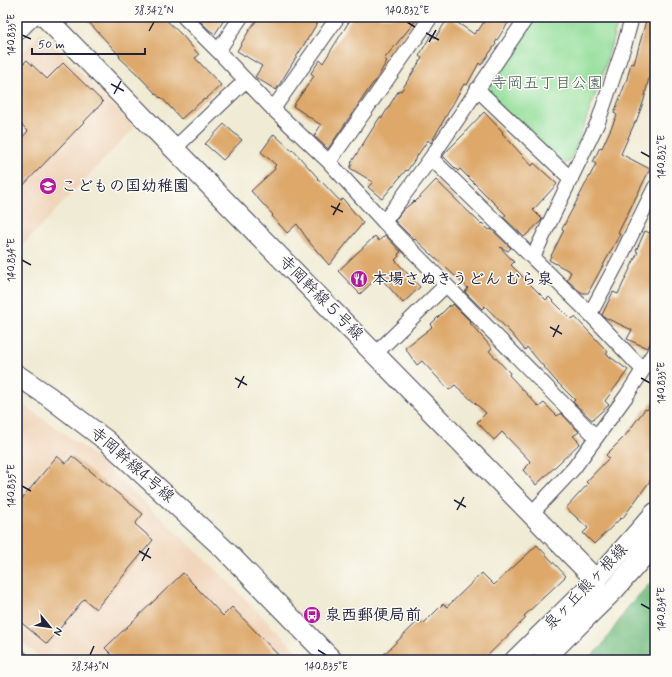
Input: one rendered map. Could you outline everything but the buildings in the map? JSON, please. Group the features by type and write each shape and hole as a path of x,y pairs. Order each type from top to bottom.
{"street":[{"path":"17,30 30,17"},
{"name":"寺岡幹線５号線","path":"45,17 596,580"},
{"path":"184,17 246,80 273,110 329,162 384,222 596,437"},
{"path":"218,51 241,17"},
{"path":"273,110 338,17"},
{"path":"329,162 431,17"},
{"path":"384,222 431,158 527,17"},
{"path":"533,257 598,122 625,43 632,17"},
{"path":"174,150 246,80"},
{"path":"477,89 571,179"},
{"path":"431,158 533,257 643,370"},
{"path":"590,314 655,187"},
{"path":"375,354 446,285"},
{"path":"531,514 574,468 627,396 655,351"},
{"name":"寺岡幹線4号線","path":"17,375 48,396 107,441 225,550 332,660"},
{"name":"泉ヶ丘熊ヶ根線","path":"515,660 596,580 655,513"},
{"name":"泉ヶ丘熊ヶ根線","path":"543,660 614,590 655,543"}],"shaded area":[{"name":"こどもの国幼稚園","path":"41,33 135,127 20,248 17,246 17,59"},
{"path":"17,400 86,449 219,572 305,660 42,660 17,637"}],"green space":[{"name":"寺岡五丁目公園","path":"531,17 619,17 603,73 575,150 570,161 564,164 487,94 486,84"},
{"path":"655,578 655,660 586,660 601,647 629,606"}],"place":[{"name":"こどもの国幼稚園","path":"48,186"},
{"name":"本場さぬきうどん むら泉","path":"359,279"},
{"name":"泉西郵便局前","path":"312,615"}]}
